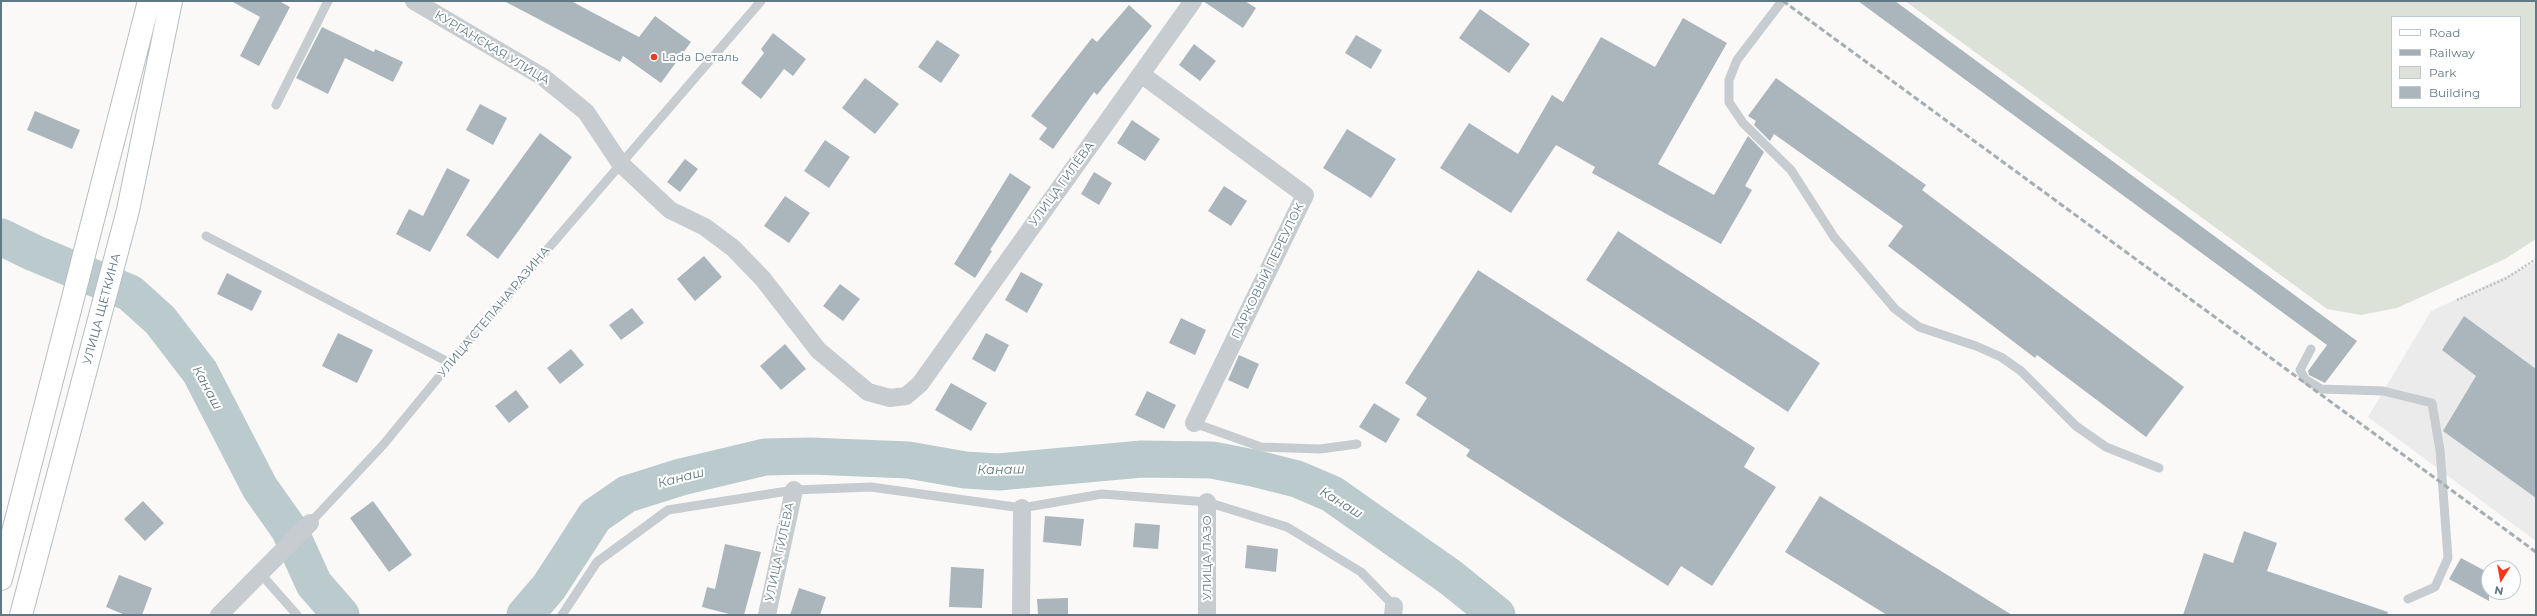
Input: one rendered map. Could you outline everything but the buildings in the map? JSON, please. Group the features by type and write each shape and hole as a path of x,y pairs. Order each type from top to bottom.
{"main road":[{"path":"1,579 149,1"},
{"name":"УЛИЦА ЩЕТКИНА","path":"21,615 128,210 171,1"}],"street":[{"name":"КУРГАНСКАЯ УЛИЦА","path":"414,1 543,76 586,112 620,162 670,210 705,227 733,248 763,278 818,350 868,392 890,398 906,396 920,384 931,367"},
{"name":"УЛИЦА ГИЛЁВА","path":"931,367 1193,1"},
{"name":"ПАРКОВЫЙ ПЕРЕУЛОК","path":"1141,74 1305,195 1194,423"},
{"name":"УЛИЦА ГИЛЁВА","path":"767,615 794,490"},
{"name":"УЛИЦА ЛАЗО","path":"1207,502 1207,615"},
{"path":"1021,615 1022,508"},
{"name":"УЛИЦА СТЕПАНА РАЗИНА","path":"219,615 310,523"}],"lane":[{"path":"276,105 328,1"},
{"name":"УЛИЦА СТЕПАНА РАЗИНА","path":"310,523 383,445 450,363 620,162 761,1"},
{"path":"1782,1 1737,60 1729,80 1730,102 1742,123 1791,170 1834,237 1895,309 1919,327 1976,346 2001,357 2021,371 2076,426 2106,448 2159,468"},
{"path":"206,236 450,363"},
{"path":"2311,349 2300,370 2305,379 2321,389 2383,391 2432,403 2440,450 2448,558 2435,587 2408,599"},
{"path":"1194,423 1261,447 1320,449 1357,444"},
{"path":"562,615 597,562 668,510 794,490 871,487 1022,508 1102,494 1207,502 1287,527 1361,572 1394,610"},
{"path":"263,570 297,615"}],"path":[{"path":"2457,300 2505,279 2536,259"}],"shaded area":[{"path":"2536,262 2536,541 2368,417 2431,311"}],"green space":[{"path":"1905,1 2536,1 2536,239 2505,259 2397,308 2361,315 2327,309"}],"waterway":[{"name":"Канаш","path":"1,237 34,253 130,293 160,320 200,372 260,488 289,529 314,584 341,615"},
{"name":"Канаш","path":"525,615 549,587 595,516 627,494 681,477 765,457 811,456 908,460 965,470 998,472 1142,459 1212,460 1253,468 1297,479 1332,494 1450,577 1497,615"}],"railway":[{"path":"1783,1 2536,552"}],"place":[{"name":"Lada Dеталь","path":"654,57"}]}
